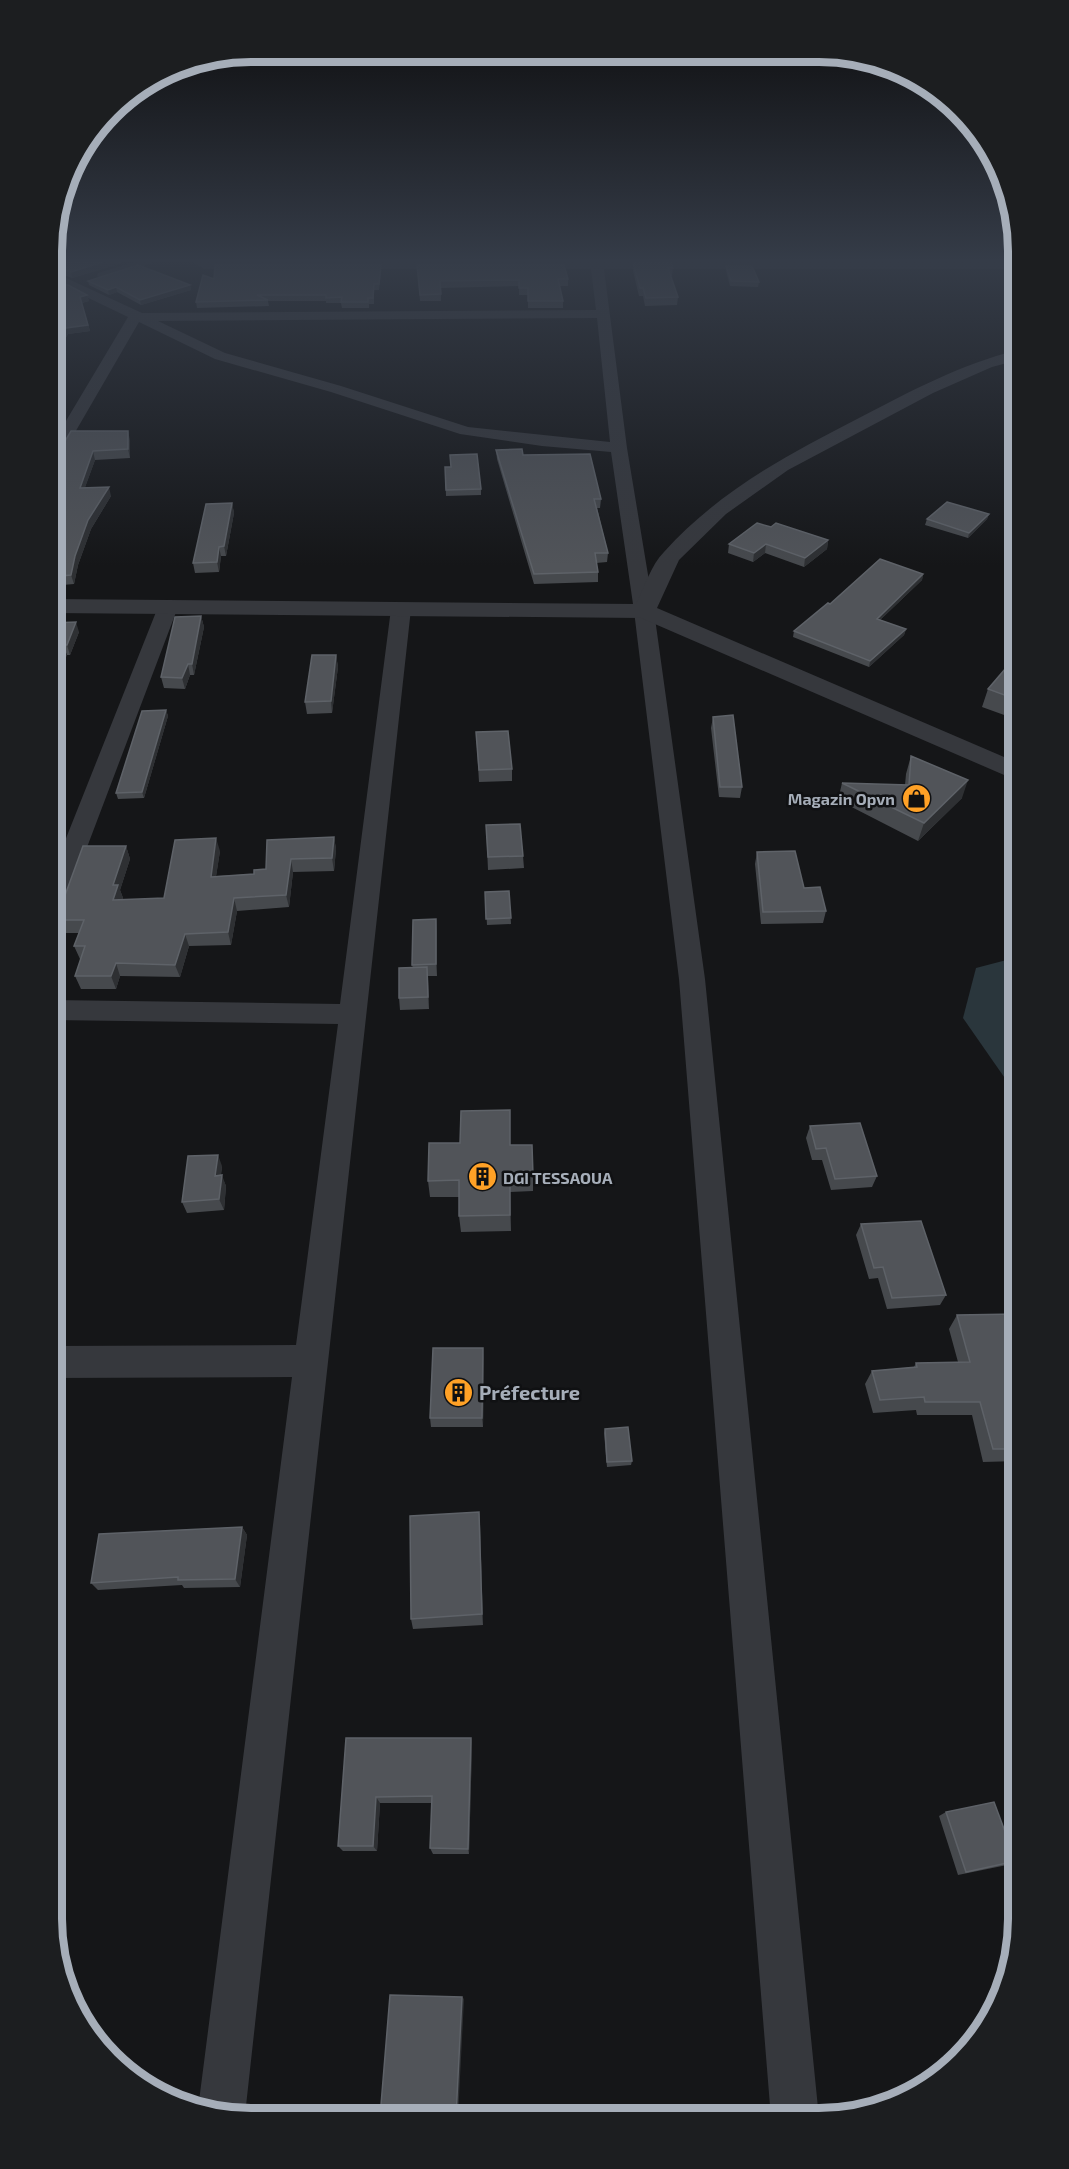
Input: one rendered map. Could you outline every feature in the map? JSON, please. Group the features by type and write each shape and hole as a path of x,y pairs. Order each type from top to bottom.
{"street":[{"path":"62,441 108,363"},
{"path":"245,363 336,389 466,431 619,448"},
{"path":"609,363 692,979 794,2108"},
{"path":"644,611 670,557 719,510 781,466 927,389 986,363"},
{"path":"62,606 644,611 1008,769"},
{"path":"62,881 168,607"},
{"path":"223,2105 401,609"},
{"path":"62,1010 352,1014"},
{"path":"61,1362 311,1360"}],"shaded area":[{"path":"1008,960 1008,1082 963,1018 976,968"}],"building":[{"path":"71,431 128,431 128,449 93,451 80,488 109,487 88,520 71,575 62,576 62,461 65,453 62,453 62,446"},
{"path":"522,449 523,455 590,454 601,499 594,499 608,553 595,553 598,572 534,574 496,450"},
{"path":"477,454 481,489 446,490 445,467 451,467 450,455"},
{"path":"947,502 989,514 969,533 927,519"},
{"path":"232,503 224,546 219,547 217,562 193,563 206,504"},
{"path":"757,523 771,527 776,523 828,540 805,558 766,544 754,553 729,544"},
{"path":"880,559 923,574 877,619 906,629 870,661 794,631 828,603 830,604"},
{"path":"201,616 192,664 188,664 182,678 161,677 175,617"},
{"path":"76,622 67,645 63,645 62,648 62,623"},
{"path":"312,655 336,655 331,701 305,702"},
{"path":"1008,666 1008,696 988,689"},
{"path":"166,710 142,792 116,793 142,711"},
{"path":"733,715 742,787 720,787 713,717"},
{"path":"508,731 512,769 479,770 476,732"},
{"path":"911,756 968,780 924,823 842,783 909,785"},
{"path":"520,824 523,856 488,857 486,825"},
{"path":"334,837 332,858 291,859 286,895 234,898 228,932 185,934 175,965 116,963 111,976 75,976 85,946 74,946 84,920 62,920 62,905 83,846 126,846 113,885 118,885 113,900 164,898 175,840 216,838 211,877 254,874 254,870 266,869 267,840"},
{"path":"795,851 804,888 820,887 826,911 763,912 757,852"},
{"path":"509,891 511,918 486,919 485,892"},
{"path":"436,919 436,964 412,965 413,920"},
{"path":"427,967 428,997 399,998 399,968"},
{"name":"DGI TESSAOUA","path":"510,1110 510,1145 532,1145 533,1175 510,1176 510,1215 459,1216 459,1180 428,1181 429,1143 460,1143 461,1111"},
{"path":"860,1123 877,1176 835,1179 826,1148 816,1149 810,1126"},
{"path":"218,1155 215,1176 222,1175 219,1199 182,1202 188,1156"},
{"path":"921,1221 946,1295 892,1298 883,1267 874,1268 861,1224"},
{"path":"1007,1314 1007,1449 993,1449 980,1402 925,1402 924,1397 880,1400 872,1371 917,1367 916,1363 970,1362 957,1315"},
{"name":"Préfecture","path":"433,1348 483,1348 482,1418 430,1418"},
{"path":"628,1427 632,1461 607,1462 605,1429"},
{"path":"479,1512 482,1614 411,1619 410,1516"},
{"path":"242,1527 235,1579 178,1580 178,1577 91,1583 99,1534"},
{"path":"346,1738 471,1738 468,1849 430,1848 432,1796 376,1797 373,1846 338,1846"},
{"path":"994,1802 1007,1837 1007,1863 966,1872 946,1812"},
{"path":"390,1995 462,1997 456,2108 381,2108"}],"place":[{"name":"Magazin Opvn","path":"916,798"},
{"name":"DGI TESSAOUA","path":"482,1177"},
{"name":"Préfecture","path":"458,1392"}]}
